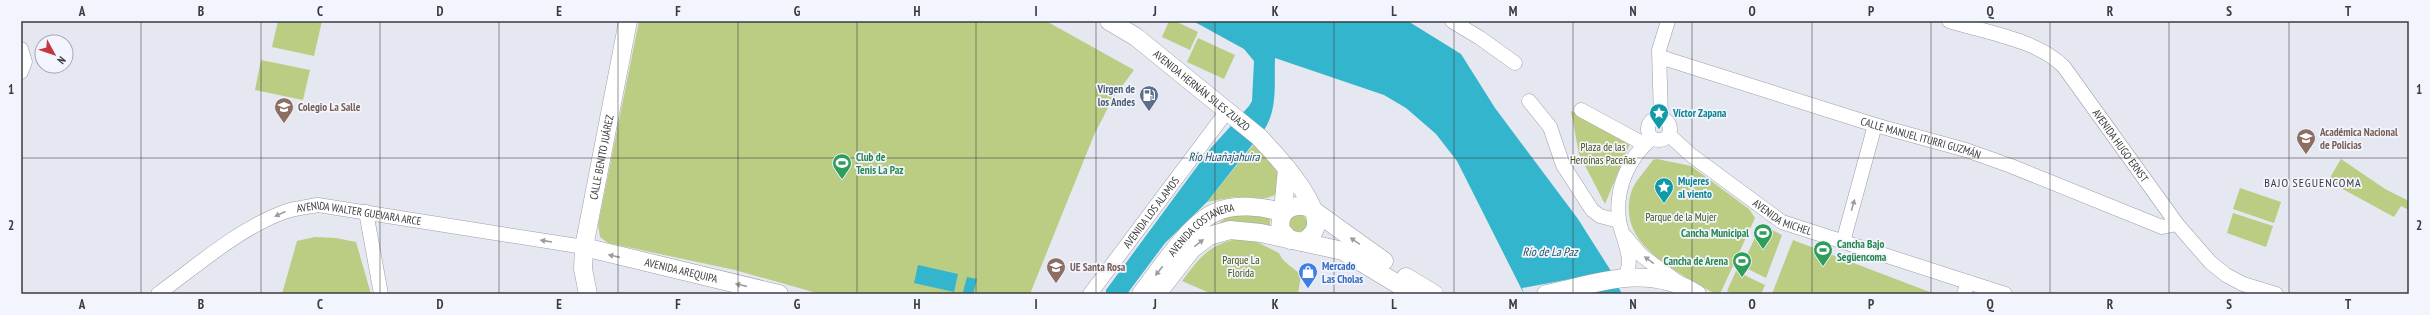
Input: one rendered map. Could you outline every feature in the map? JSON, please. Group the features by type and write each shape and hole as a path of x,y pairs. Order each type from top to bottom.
{"main road":[{"name":"CALLE BENITO JUÁREZ","path":"588,294 583,269 584,247 628,21"},
{"name":"AVENIDA HERNÁN SILES ZUAZO","path":"1109,21 1136,37 1259,137 1287,168 1310,202 1314,212"},
{"path":"1287,168 1284,212 1280,220 1282,230 1296,241 1311,236 1315,229 1314,212"},
{"path":"1284,212 1293,206 1302,206 1314,212 1420,287 1434,294"},
{"name":"AVENIDA COSTANERA","path":"1141,294 1187,236 1214,213 1242,207 1271,209 1284,212"},
{"name":"AVENIDA COSTANERA","path":"1156,294 1192,249 1221,231 1244,230 1343,251 1414,294"},
{"name":"AVENIDA AREQUIPA","path":"584,247 779,294"},
{"path":"1603,294 1630,281"},
{"path":"1546,294 1630,281 1697,294"}],"street":[{"path":"1452,21 1480,38 1515,63"},
{"name":"AVENIDA HUGO ERNST","path":"1949,21 2026,44 2054,57 2064,67 2178,224 2210,262 2226,275 2244,284 2276,294"},
{"path":"1661,118 1659,50 1662,23"},
{"path":"21,49 25,62 21,72"},
{"name":"CALLE MANUEL ITURRI GUZMÁN","path":"1660,57 1875,125 1966,150 2011,166 2162,227 2178,224"},
{"path":"1528,101 1550,127 1562,165 1592,210 1621,227 1641,255 1675,289"},
{"path":"1581,110 1648,141 1659,141 1669,136 1670,125 1661,118 1654,119 1649,124 1648,141 1630,163 1622,181 1619,196 1621,227 1630,261 1628,271 1630,281"},
{"name":"AVENIDA LOS ALAMOS","path":"1090,294 1232,115"},
{"path":"1843,242 1875,125"},
{"name":"AVENIDA MICHEL","path":"1669,136 1690,155 1782,222 1843,242 1966,288 2005,294"},
{"name":"AVENIDA WALTER GUEVARA ARCE","path":"158,294 234,239 264,221 286,211 318,205 584,247"},
{"path":"366,212 381,294"}],"green space":[{"path":"278,21 322,21 314,56 272,47"},
{"name":"Club de Tenis La Paz","path":"639,21 1046,21 1134,70 1113,98 1094,135 1030,294 820,294 735,270 608,243 600,237 598,225"},
{"path":"1169,21 1175,21 1198,32 1190,50 1162,37"},
{"path":"1198,38 1235,55 1224,79 1187,62"},
{"path":"261,60 310,70 303,100 255,90"},
{"name":"Plaza de las Heroínas Paceñas","path":"1571,111 1631,141 1605,204 1579,154"},
{"path":"1254,144 1278,168 1278,188 1275,195 1267,198 1234,197 1207,202"},
{"name":"Parque de la Mujer","path":"1657,159 1691,166 1749,209 1755,218 1720,294 1715,294 1654,255 1641,242 1633,228 1629,212 1631,193 1640,176 1653,160"},
{"path":"2341,159 2385,189 2409,201 2409,210 2401,206 2394,217 2328,181"},
{"path":"2240,188 2281,202 2274,223 2233,209"},
{"path":"2233,213 2273,226 2266,247 2227,233"},
{"path":"1298,214 1304,217 1307,223 1304,229 1298,232 1292,229 1289,223 1292,217"},
{"path":"1230,215 1270,216 1270,225 1219,223"},
{"name":"Cancha Municipal","path":"1761,224 1782,235 1766,278 1742,266"},
{"path":"315,237 336,238 356,242 371,294 282,294 297,241"},
{"name":"Parque La Florida","path":"1242,238 1253,240 1279,253 1285,262 1301,275 1298,294 1212,294 1182,281 1200,258 1207,252 1222,243"},
{"name":"Cancha Bajo Següencoma","path":"1793,240 1935,294 1772,294"},
{"name":"Cancha de Arena","path":"1736,271 1765,285 1761,294 1733,294 1727,291"}],"water":[{"name":"Río de La Paz","path":"1193,21 1407,21 1411,23 1461,54 1495,108 1578,219 1611,271 1524,294 1457,161 1436,134 1406,108 1384,95 1275,58 1273,105 1264,130 1207,202 1165,243 1127,294 1106,294 1106,290 1210,149 1252,101 1254,61 1244,49"},
{"path":"918,265 958,274 954,292 914,283"},
{"path":"967,277 977,279 973,294 963,292"}],"pier":[{"path":"1613,271 1589,277 1591,294 1524,294 1522,288"}],"waterway":[{"path":"1590,270 1611,294"}],"place":[{"name":"Virgen de los Andes","path":"1149,112"},
{"name":"Colegio La Salle","path":"284,124"},
{"name":"Víctor Zapana","path":"1659,130"},
{"name":"Académica Nacional de Policias","path":"2306,155"},
{"name":"Club de Tenis La Paz","path":"842,180"},
{"name":"Mujeres al viento","path":"1664,204"},
{"name":"Cancha Municipal","path":"1763,250"},
{"name":"Cancha Bajo Següencoma","path":"1823,267"},
{"name":"Cancha de Arena","path":"1742,278"},
{"name":"UE Santa Rosa","path":"1056,284"},
{"name":"Mercado Las Cholas","path":"1308,289"}],"district":[{"name":"BAJO SEGUENCOMA","path":"2313,182"}],"water label":[{"name":"Río Huañajahuira","path":"1224,156"}]}
